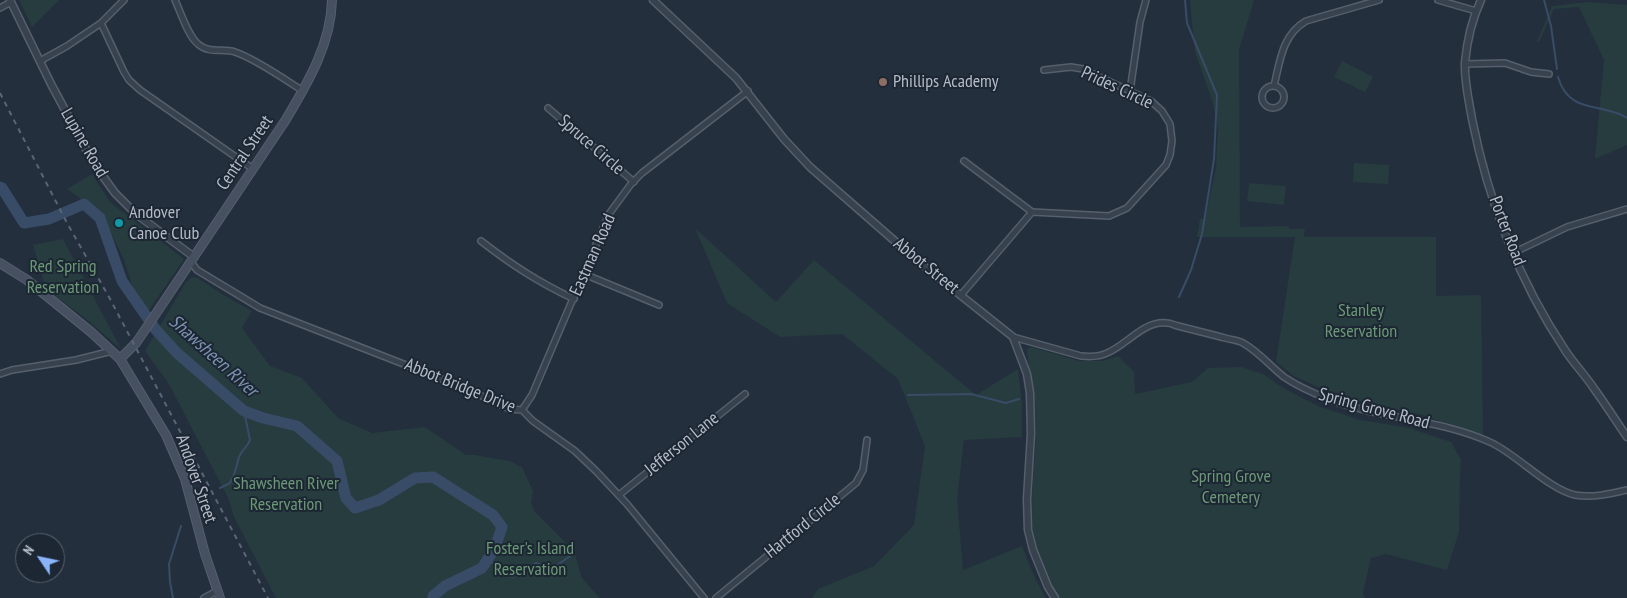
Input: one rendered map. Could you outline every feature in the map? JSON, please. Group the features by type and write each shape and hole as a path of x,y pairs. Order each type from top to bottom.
{"main road":[{"name":"Central Street","path":"120,359 136,343 145,330 303,91 322,51 331,25 332,0"},
{"name":"Andover Street","path":"0,263 27,280 91,332 120,359 166,435 185,479 205,554 219,595"}],"street":[{"path":"40,61 101,24 124,0"},
{"path":"175,0 193,39 204,48 225,52 233,51 303,91"},
{"name":"Abbot Street","path":"652,0 736,78 748,91 784,140 810,167 895,242 1013,337"},
{"path":"1130,91 1140,22 1146,0"},
{"path":"1274,86 1284,46 1296,28 1306,22 1379,0"},
{"path":"1438,0 1476,11"},
{"name":"Porter Road","path":"1481,0 1476,11 1465,64 1470,105 1479,150 1492,195 1510,248 1537,302 1565,350 1627,437"},
{"path":"0,8 11,1"},
{"name":"Lupine Road","path":"11,1 86,150 115,193 136,214 192,260"},
{"path":"101,24 130,80 140,90 253,169"},
{"path":"1465,64 1505,63 1531,72 1549,74"},
{"name":"Prides Circle","path":"1032,212 1109,216 1127,208 1166,165 1172,141 1170,124 1167,118 1162,110 1151,101 1083,70 1071,68 1044,70"},
{"path":"1274,86 1281,89 1284,98 1279,107 1272,108 1265,105 1262,94 1267,88 1274,86"},
{"name":"Eastman Road","path":"522,410 532,394 609,214 642,173 748,91"},
{"name":"Spruce Circle","path":"548,108 634,182"},
{"path":"961,295 1032,212 964,161"},
{"path":"1513,253 1567,227 1627,209"},
{"path":"481,241 512,265 543,284 574,299"},
{"name":"Abbot Bridge Drive","path":"192,260 197,270 260,308 465,388 509,408 522,410 533,421 575,451 619,495 704,598"},
{"path":"584,274 659,305"},
{"name":"Spring Grove Road","path":"1013,337 1076,355 1090,357 1112,351 1137,334 1157,324 1167,323 1204,332 1241,342 1285,377 1309,391 1329,399 1356,408 1455,430 1492,443 1556,486 1574,495 1601,495 1627,490"},
{"path":"1013,337 1027,374 1030,393 1031,434 1027,499 1028,530 1033,550 1048,588 1055,598"},
{"path":"0,374 12,370 76,360 112,351"},
{"name":"Jefferson Lane","path":"619,495 745,394"},
{"name":"Hartford Circle","path":"716,598 856,482 863,470 867,440"},
{"path":"204,598 219,595"}],"green space":[{"path":"19,0 59,0 32,27"},
{"name":"Stanley Reservation","path":"1190,0 1254,0 1239,50 1240,227 1289,226 1289,229 1305,229 1304,237 1436,237 1436,296 1481,295 1483,436 1419,414 1333,394 1294,376 1276,362 1295,237 1197,237 1200,219 1205,219 1216,168 1218,128 1213,103 1195,52"},
{"path":"1588,2 1627,5 1627,145 1595,159 1604,60 1579,7 1554,9 1539,42 1537,41 1552,6"},
{"path":"1342,61 1373,77 1365,92 1334,77"},
{"path":"1354,163 1389,165 1388,184 1353,182"},
{"path":"92,174 110,202 184,259 143,319 124,260 102,214 67,189"},
{"path":"1249,183 1286,186 1284,205 1247,201"},
{"path":"695,228 776,302 814,260 976,395 1018,369 1022,403 1022,437 964,440 957,498 963,570 1022,546 1035,578 1046,598 812,598 818,589 874,566 914,525 925,446 898,379 842,334 780,337 727,303"},
{"name":"Red Spring Reservation","path":"63,239 121,349 85,318 46,289 33,245"},
{"path":"192,277 198,278 252,311 242,328 270,366 302,378 338,418 372,433 425,427 466,455 509,461 522,467 533,491 531,503 535,512 574,551 582,578 600,598 276,598 234,517 228,498 169,384 145,351 186,282"},
{"name":"Spring Grove Cemetery","path":"1031,347 1080,361 1103,361 1118,356 1134,372 1135,394 1192,382 1208,368 1241,367 1263,374 1285,389 1320,407 1361,420 1409,428 1451,442 1461,460 1459,532 1447,570 1386,554 1371,558 1363,593 1365,598 1059,598 1043,566 1033,530 1032,494 1036,434 1027,349"}],"waterway":[{"path":"1179,297 1191,270 1202,234 1214,159 1217,95 1187,23 1185,0"},
{"path":"1544,0 1551,26 1557,69"},
{"path":"1558,77 1563,89 1578,102 1617,113 1627,118"},
{"name":"Shawsheen River","path":"0,187 24,223 49,219 84,204 100,218 122,281 156,330 177,353 244,411 263,418 297,426 337,461 346,498 355,508 379,500 415,478 433,477 493,515 502,527 495,548 482,568 445,586 433,598"},
{"path":"908,395 971,394 1006,403 1019,399"},
{"path":"220,488 230,483 240,455 250,440 244,411"},
{"path":"173,598 169,564 181,526"},
{"path":"487,559 512,577 536,563 553,568 573,554"}],"railway":[{"path":"0,93 67,223 109,297 268,598"}],"place":[{"name":"Phillips Academy","path":"883,82"},
{"name":"Andover Canoe Club","path":"119,223"}],"park label":[{"name":"Shawsheen River Reservation","path":"286,494"},
{"name":"Foster's Island Reservation","path":"530,559"}]}
